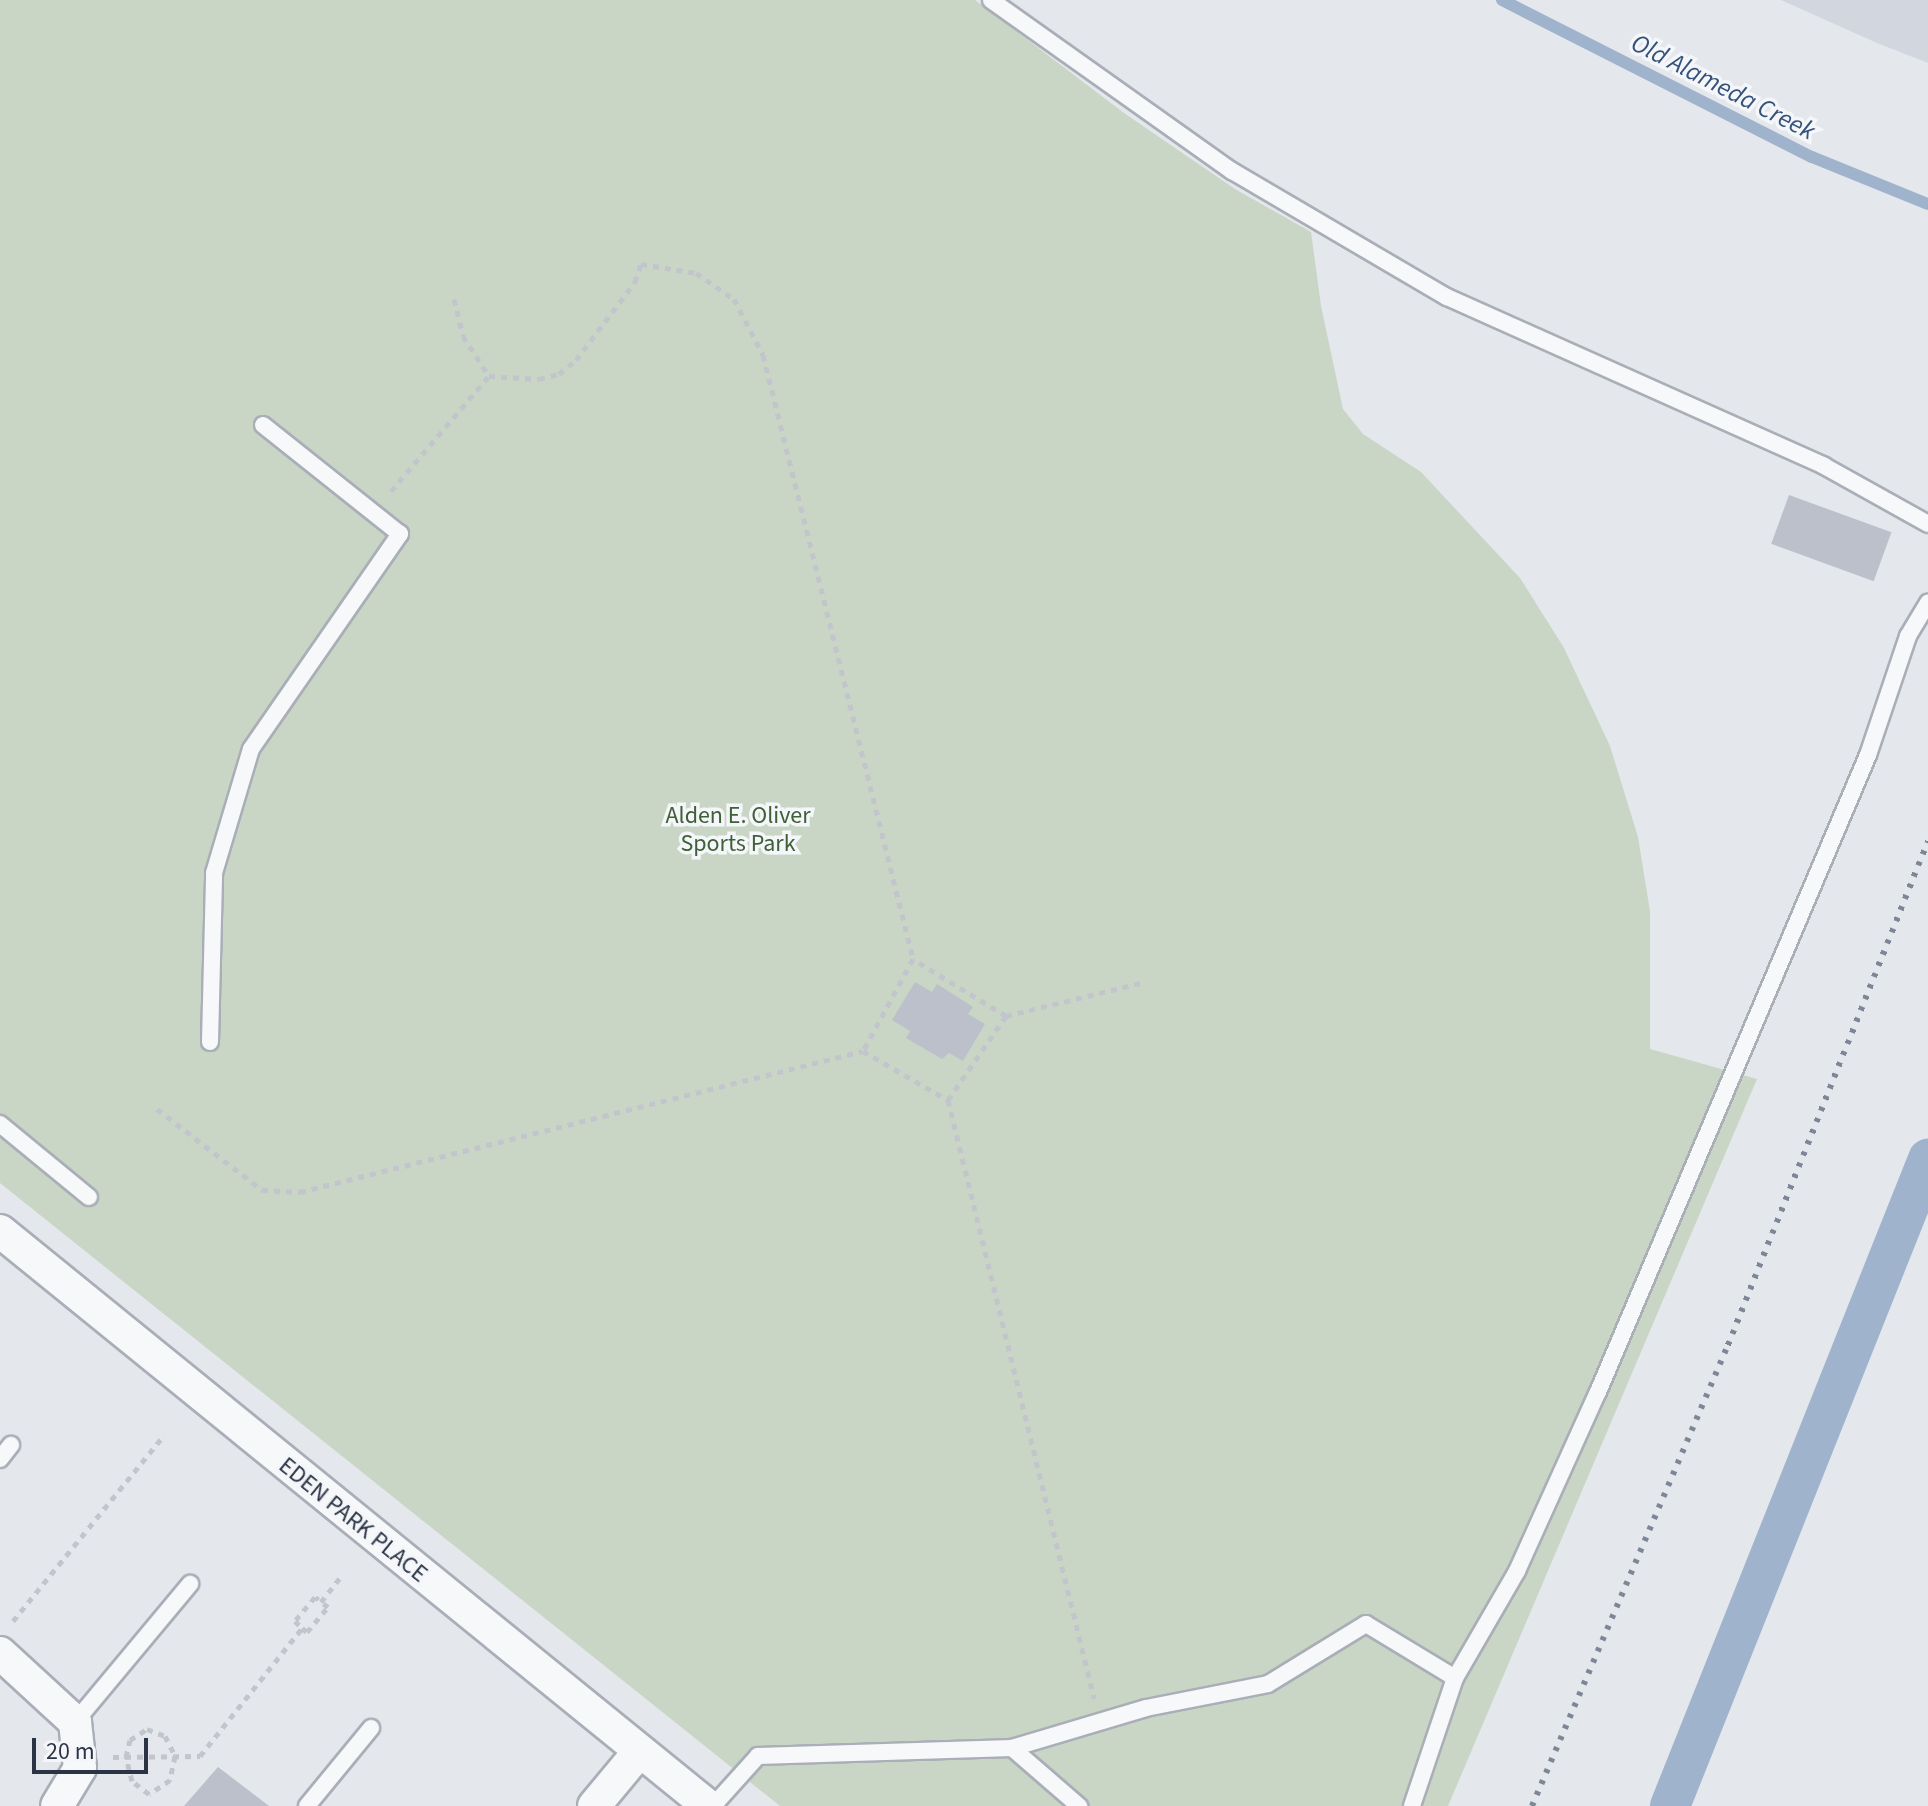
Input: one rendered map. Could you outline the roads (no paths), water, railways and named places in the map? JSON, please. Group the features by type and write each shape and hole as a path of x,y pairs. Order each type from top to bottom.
{"street":[{"name":"EDEN PARK PLACE","path":"0,1231 638,1753 710,1806"},
{"path":"0,1653 75,1722 80,1768 57,1806"},
{"path":"594,1806 638,1753"}],"lane":[{"path":"991,0 1232,171 1447,297 1824,466 1928,524"},
{"path":"210,1042 214,873 251,749 400,534 263,425"},
{"path":"1412,1806 1455,1678 1517,1571 1598,1392 1868,755 1908,636 1928,603"},
{"path":"0,1124 89,1197"},
{"path":"0,1459 11,1445"},
{"path":"75,1722 190,1584"},
{"path":"710,1806 758,1756 1012,1748 1100,1722 1268,1684 1366,1624 1455,1678"},
{"path":"307,1806 371,1728"},
{"path":"1012,1748 1079,1806"}],"waterway":[{"name":"Old Alameda Creek","path":"1502,0 1812,157 1928,204"},
{"path":"1670,1806 1928,1159"}],"railway":[{"path":"1532,1806 1728,1345 1928,841"}],"park label":[{"name":"Alden E. Oliver Sports Park","path":"738,830"}]}
